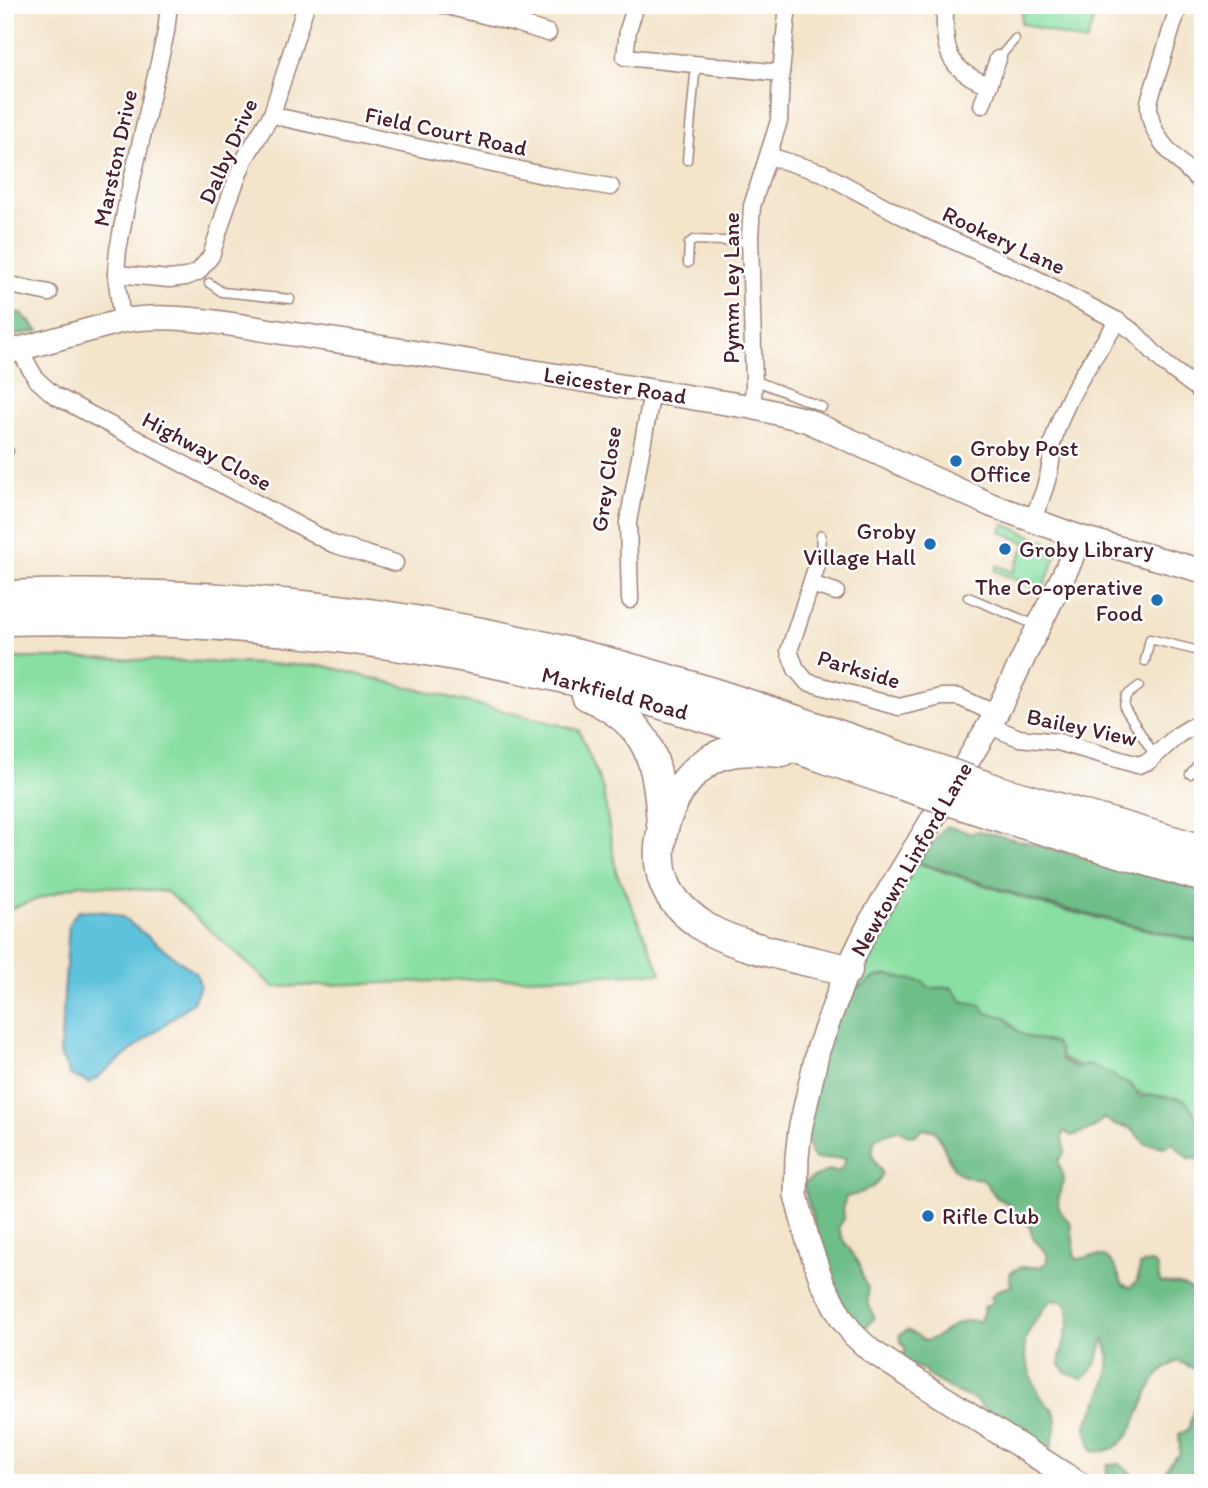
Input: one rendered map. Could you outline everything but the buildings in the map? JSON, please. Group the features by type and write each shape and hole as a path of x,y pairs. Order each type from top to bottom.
{"highway":[{"name":"Markfield Road","path":"5,596 75,593 249,600 411,620 501,637 688,686 812,726 909,774"},
{"name":"Markfield Road","path":"5,620 82,618 244,626 436,650 534,671 695,713 817,755 909,774 1203,877"},
{"path":"534,671 618,711 635,730 648,746 657,767 663,828"},
{"path":"817,755 754,750 723,754 689,778 672,806 659,846 665,884 677,904 701,925 737,942 847,970"},
{"name":"Markfield Road","path":"997,803 1203,850"}],"street":[{"name":"Marston Drive","path":"122,321 116,274 127,202 166,32 169,5"},
{"name":"Dalby Drive","path":"204,277 244,160 272,114 306,5"},
{"path":"443,5 548,33"},
{"path":"516,23 519,5"},
{"path":"636,5 628,30 625,57 781,73"},
{"name":"Pymm Ley Lane","path":"752,407 752,206 779,121 788,5"},
{"path":"945,5 944,36 948,52 969,78 989,85"},
{"path":"1179,5 1149,102 1148,117 1156,134 1203,184"},
{"path":"982,105 998,59"},
{"name":"Field Court Road","path":"272,114 485,163 611,187"},
{"name":"Rookery Lane","path":"769,156 823,173 923,227 1027,274 1118,321 1134,332 1165,364 1203,393"},
{"path":"116,274 169,279 204,277"},
{"path":"5,284 49,293"},
{"name":"Leicester Road","path":"12,351 137,317 176,318 386,348 752,407 806,419 991,505 1079,537 1203,571"},
{"path":"1032,519 1051,464 1051,444 1058,425 1077,385 1118,321"},
{"name":"Highway Close","path":"12,351 54,394 333,544 395,563"},
{"path":"630,600 628,522 647,391"},
{"name":"Grey Close","path":"619,574 619,523 647,391"},
{"name":"Newtown Linford Lane","path":"1078,1483 870,1350 842,1319 822,1282 796,1195 800,1130 818,1050 847,970 871,921 993,720 1070,562 1079,537"},
{"name":"Parkside","path":"820,556 789,651 796,669 807,681 899,707 941,697 959,697 993,720"},
{"path":"811,584 836,592"},
{"name":"Bailey View","path":"993,720 1019,738 1058,742 1138,765 1155,756 1178,735 1201,727"}],"lane":[{"path":"998,59 1015,38"},
{"path":"687,160 696,64"},
{"path":"688,263 689,243 694,240 751,242"},
{"path":"204,277 222,292 290,299"},
{"path":"754,380 822,408"},
{"path":"820,556 821,535"},
{"path":"968,597 1038,626"},
{"path":"1145,662 1150,639 1203,652"},
{"path":"1139,686 1126,696 1124,707 1155,756"},
{"path":"1190,774 1203,758"}],"green space":[{"path":"1023,5 1098,5 1086,43 1021,23"},
{"path":"5,311 22,314 39,331 5,337"},
{"path":"1004,524 1053,545 1057,554 1042,591 995,571 997,565 1013,572 1026,543 1001,532"},
{"path":"5,658 325,666 579,730 603,789 616,871 661,973 274,987 167,892 80,884 10,909 5,906"},
{"path":"946,826 1047,847 1203,891 1203,942 1049,905 918,862"},
{"path":"917,863 1050,907 1203,943 1203,1121 986,1024 856,991 867,954"},
{"path":"888,975 923,982 930,988 951,987 962,1001 981,1005 986,1013 1006,1017 1022,1034 1055,1043 1060,1050 1061,1060 1076,1067 1086,1065 1112,1074 1118,1080 1129,1084 1140,1097 1153,1095 1184,1099 1195,1114 1202,1137 1203,1164 1197,1159 1188,1158 1173,1143 1165,1147 1144,1143 1131,1128 1113,1124 1104,1118 1081,1133 1071,1136 1064,1131 1062,1137 1065,1152 1058,1161 1064,1180 1058,1203 1061,1213 1071,1223 1074,1255 1077,1259 1106,1257 1113,1264 1123,1285 1131,1287 1137,1281 1140,1266 1152,1262 1157,1267 1160,1283 1178,1284 1191,1290 1200,1300 1202,1307 1203,1373 1178,1361 1163,1370 1150,1389 1133,1426 1118,1446 1106,1451 1092,1451 1086,1426 1106,1384 1109,1362 1104,1339 1094,1367 1082,1379 1067,1373 1059,1364 1069,1316 1065,1302 1051,1300 1030,1328 1025,1345 1031,1376 1041,1397 1053,1409 1057,1419 1050,1453 1013,1427 1000,1425 974,1399 927,1375 925,1370 905,1363 903,1355 906,1349 899,1335 908,1330 925,1341 956,1324 970,1320 980,1321 985,1306 991,1304 991,1297 998,1290 1012,1286 1009,1279 1011,1272 1021,1267 1040,1267 1047,1262 1047,1253 1034,1240 1029,1225 1013,1215 1008,1203 997,1198 982,1178 961,1175 955,1169 934,1130 923,1129 914,1136 898,1129 876,1137 873,1155 882,1172 881,1178 869,1189 846,1197 843,1206 844,1219 838,1228 860,1265 874,1318 867,1326 861,1327 835,1295 803,1184 829,1170 837,1172 843,1167 846,1158 814,1159 810,1152 803,1090 847,989 863,986 876,977"},
{"path":"1203,1377 1203,1450 1193,1471 1192,1483 1167,1483 1163,1480 1164,1475 1180,1454 1179,1434 1188,1430"},
{"path":"1120,1464 1142,1483 1106,1483 1107,1465"}],"water":[{"path":"79,910 108,912 122,917 197,974 200,986 193,1002 90,1083 70,1075 60,1054 69,923"}],"place":[{"name":"Groby Post Office","path":"956,461"},
{"name":"Groby Village Hall","path":"930,544"},
{"name":"Groby Library","path":"1005,549"},
{"name":"The Co-operative Food","path":"1157,600"},
{"name":"Rifle Club","path":"928,1216"}]}
